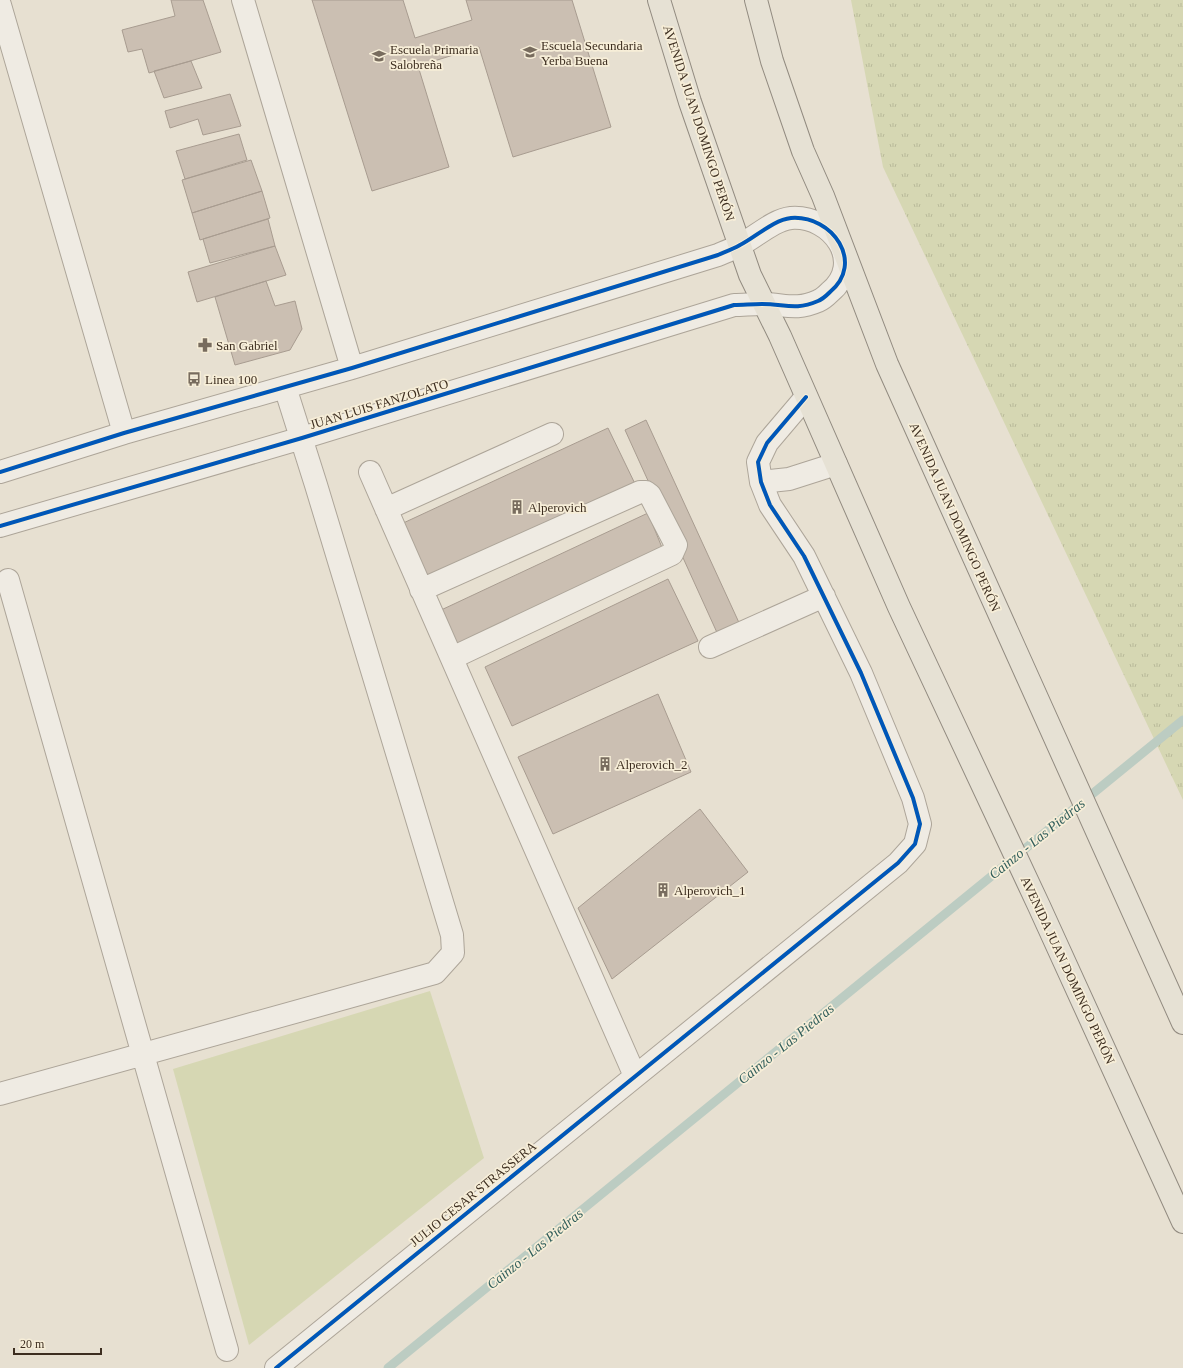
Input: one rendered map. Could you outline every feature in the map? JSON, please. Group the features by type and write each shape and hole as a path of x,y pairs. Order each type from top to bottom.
{"main road":[{"name":"AVENIDA JUAN DOMINGO PERÓN","path":"659,0 690,102 740,246"},
{"name":"AVENIDA JUAN DOMINGO PERÓN","path":"756,0 772,61 803,151 843,249 887,364 1183,1023"},
{"path":"740,246 763,304"},
{"name":"AVENIDA JUAN DOMINGO PERÓN","path":"763,304 780,336 899,607 1039,906 1183,1222"}],"street":[{"path":"243,0 352,368"},
{"path":"0,5 124,433"},
{"path":"0,472 124,433 352,368 718,255 740,246 789,218 806,218 822,223 835,235 843,249 845,270 836,287 820,300 801,307 763,304"},
{"name":"JUAN LUIS FANZOLATO","path":"0,526 302,438 734,305 763,304"},
{"path":"0,1094 434,973 453,953 452,935 302,438 285,387"},
{"name":"JULIO CESAR STRASSERA","path":"276,1368 898,864 915,844 920,824 913,798 861,673 804,556 770,505 761,482 758,462 767,444 806,397"},
{"path":"386,509 552,434"},
{"path":"761,482 789,479 836,464"},
{"path":"370,472 635,1076"},
{"path":"421,590 640,492 646,492 650,495 676,545 675,551 672,554 452,658"},
{"path":"8,580 227,1350"},
{"path":"710,647 824,596"}],"green space":[{"path":"851,0 1183,0 1183,800 883,167"},
{"path":"430,991 484,1158 249,1345 173,1069"}],"building":[{"path":"171,0 203,0 221,52 149,73 142,49 128,52 122,30 175,16"},
{"path":"312,0 403,0 415,38 472,20 466,0 572,0 611,127 513,157 479,47 418,66 449,167 372,191"},
{"path":"191,61 202,88 164,98 154,71"},
{"path":"230,94 241,126 203,135 198,119 170,128 165,111"},
{"path":"239,134 247,160 185,179 176,151"},
{"path":"251,160 262,191 192,213 182,180"},
{"path":"262,191 270,218 200,240 192,213"},
{"path":"268,219 275,246 210,263 203,239"},
{"path":"275,246 286,275 197,302 188,272"},
{"path":"266,281 275,306 295,301 302,329 290,350 235,365 215,297"},
{"path":"646,420 741,627 719,637 625,430"},
{"name":"Alperovich","path":"608,428 638,490 430,581 399,525"},
{"name":"Alperovich","path":"648,513 665,555 459,651 439,611"},
{"path":"668,579 698,641 512,726 485,667"},
{"name":"Alperovich_2","path":"658,694 691,772 553,834 518,757"},
{"name":"Alperovich_1","path":"700,809 748,872 612,979 578,908"}],"waterway":[{"name":"Cainzo - Las Piedras","path":"388,1368 1183,720"}],"cycle path":[{"path":"0,472 124,433 352,368 718,255 746,242 771,225 784,219 806,219 820,224 831,232 839,243 844,255 845,268 840,280 825,297 810,304 803,306 770,304 734,305 302,438 0,526"},
{"path":"276,1368 898,863 915,844 920,824 913,798 861,673 804,556 770,505 761,482 758,462 767,443 806,397"}],"place":[{"name":"Escuela Secundaria Yerba Buena","path":"530,52"},
{"name":"Escuela Primaria Salobreña","path":"379,56"},
{"name":"San Gabriel","path":"205,345"},
{"name":"Linea 100","path":"194,379"},
{"name":"Alperovich","path":"517,507"},
{"name":"Alperovich_2","path":"605,764"},
{"name":"Alperovich_1","path":"663,890"}]}
